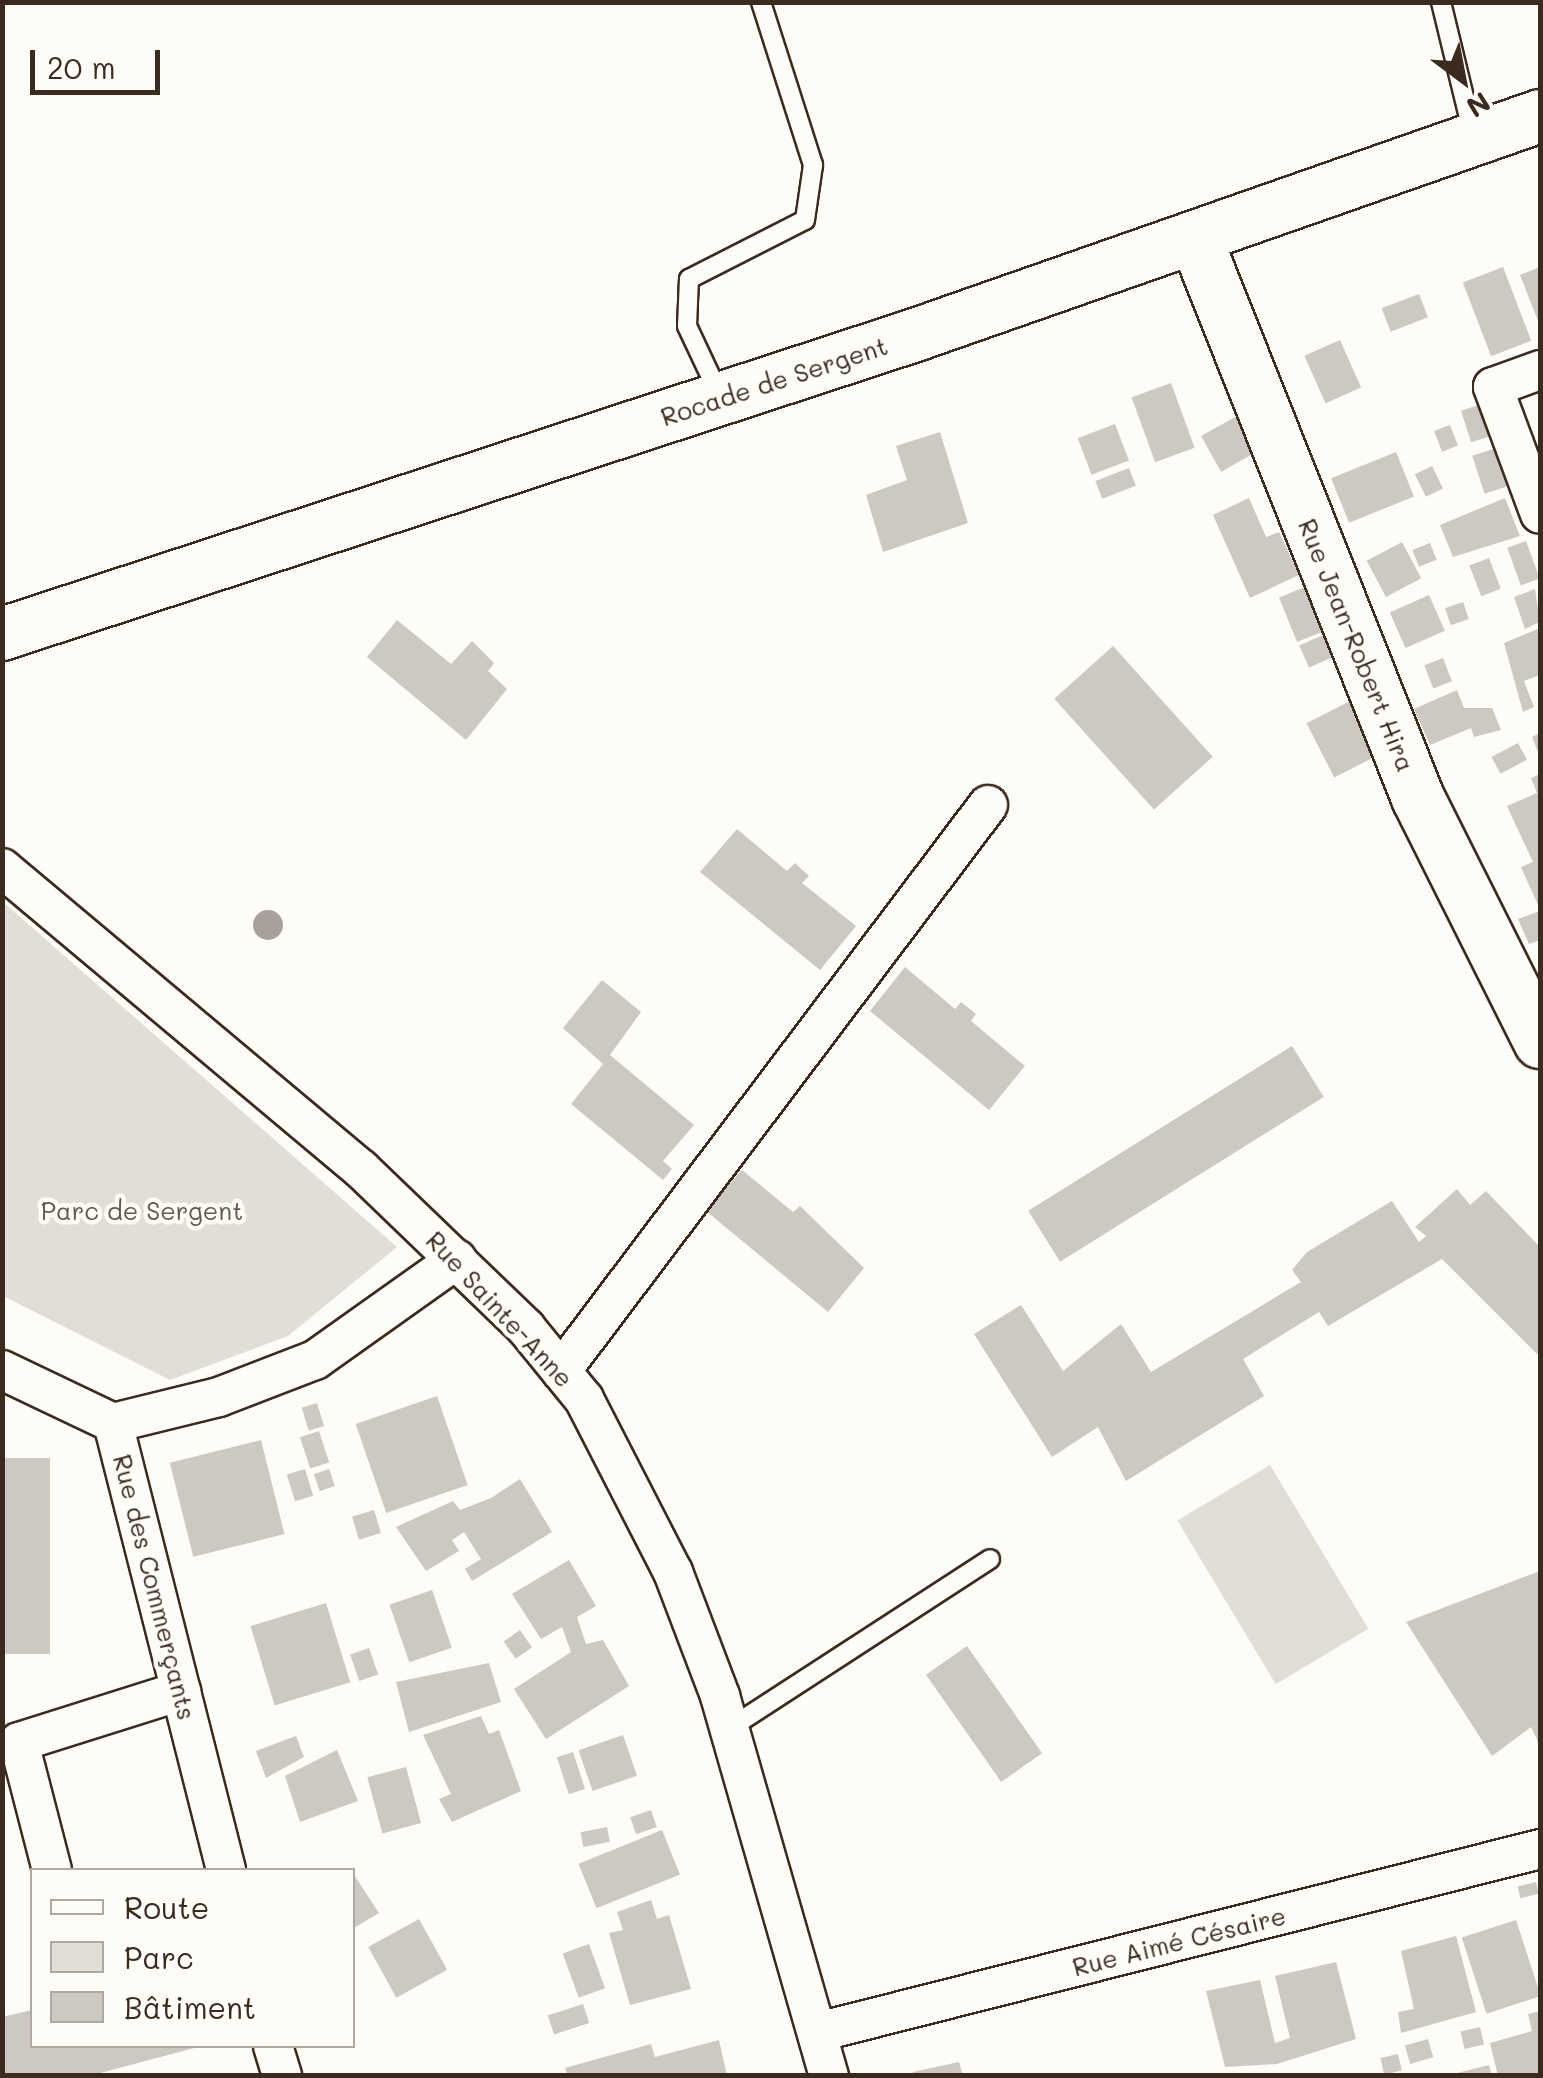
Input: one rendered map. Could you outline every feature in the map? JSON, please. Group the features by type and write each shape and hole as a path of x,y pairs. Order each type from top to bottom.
{"main road":[{"name":"Rocade de Sergent","path":"8,634 722,399 1540,116"},
{"name":"Rue Jean-Robert Hira","path":"1195,237 1418,798 1535,1022"}],"street":[{"path":"1540,370 1493,387 1540,514"},
{"path":"561,1371 988,805"},
{"name":"Rue Sainte-Anne","path":"2,868 457,1260 561,1371 640,1503 730,1728 829,2076"},
{"path":"113,1422 219,1398 314,1360 457,1260"},
{"name":"Rue des Commerçants","path":"2,1370 113,1422 226,1868"},
{"path":"51,1868 19,1742 182,1691"},
{"name":"Rue Aimé Césaire","path":"818,2032 1540,1849"},
{"path":"274,2048 282,2076"}],"lane":[{"path":"722,399 688,326 690,279 805,220 813,166 761,2"},
{"path":"1442,2 1474,139"},
{"path":"730,1728 990,1558"}],"green space":[{"name":"Parc de Sergent","path":"2,902 397,1247 288,1336 170,1380 3,1296"},
{"path":"1270,1465 1368,1629 1276,1684 1177,1521"}],"building":[{"path":"1503,267 1531,341 1491,356 1463,282"},
{"path":"1540,267 1540,326 1520,275"},
{"path":"1419,294 1428,317 1391,332 1382,308"},
{"path":"1340,340 1361,388 1326,403 1304,356"},
{"path":"1171,383 1195,448 1155,462 1132,397"},
{"path":"1479,405 1489,436 1471,442 1461,411"},
{"path":"1237,416 1257,452 1221,472 1201,436"},
{"path":"1115,424 1129,460 1092,475 1078,438"},
{"path":"1450,425 1458,446 1442,452 1434,431"},
{"path":"940,432 968,523 883,552 866,495 907,480 896,446"},
{"path":"1496,448 1508,486 1485,494 1472,456"},
{"path":"1396,452 1414,497 1349,523 1331,478"},
{"path":"1432,466 1443,488 1426,497 1415,474"},
{"path":"1129,468 1136,486 1102,499 1095,481"},
{"path":"1249,498 1266,537 1279,532 1299,575 1250,598 1213,515"},
{"path":"1505,498 1520,536 1453,557 1440,525"},
{"path":"1526,541 1540,579 1521,585 1507,548"},
{"path":"1402,542 1421,578 1386,597 1367,561"},
{"path":"1430,543 1437,560 1419,567 1412,550"},
{"path":"1489,558 1501,589 1481,596 1469,566"},
{"path":"1305,587 1323,632 1297,642 1279,597"},
{"path":"1535,589 1540,622 1525,629 1514,597"},
{"path":"1429,595 1445,631 1406,648 1390,612"},
{"path":"1463,602 1469,619 1451,625 1445,608"},
{"path":"397,620 451,664 472,641 494,663 488,671 507,689 466,740 367,657"},
{"path":"1540,628 1540,675 1524,681 1534,707 1523,712 1504,643"},
{"path":"1323,635 1333,657 1309,668 1299,646"},
{"path":"1113,646 1213,757 1154,810 1054,699"},
{"path":"1443,658 1452,681 1433,689 1424,665"},
{"path":"1457,690 1464,708 1492,708 1501,730 1474,737 1471,728 1430,745 1414,709"},
{"path":"1352,700 1380,754 1334,778 1307,723"},
{"path":"1540,733 1540,757 1532,737"},
{"path":"1518,743 1527,760 1500,774 1492,757"},
{"path":"1540,774 1538,905 1521,867 1533,862 1507,806 1537,793 1531,778"},
{"path":"737,829 787,871 795,863 809,876 802,883 856,926 820,970 700,872"},
{"path":"1540,911 1540,940 1529,944 1518,919"},
{"path":"905,967 955,1009 961,1002 976,1014 971,1021 1025,1066 989,1110 870,1011"},
{"path":"602,980 641,1012 610,1055 694,1125 663,1161 672,1169 663,1180 571,1104 603,1064 563,1028"},
{"path":"1292,1046 1324,1097 1060,1262 1028,1211"},
{"path":"742,1170 793,1212 800,1206 864,1268 828,1312 706,1211"},
{"path":"1457,1189 1470,1205 1486,1191 1540,1247 1540,1357 1442,1259 1328,1326 1319,1312 1243,1359 1264,1396 1126,1481 1098,1427 1052,1457 974,1334 1021,1305 1063,1371 1121,1324 1151,1372 1301,1282 1292,1270 1307,1252 1392,1201 1419,1242 1426,1236 1415,1227"},
{"path":"437,1396 468,1485 386,1513 356,1424"},
{"path":"317,1403 324,1426 309,1431 302,1408"},
{"path":"319,1431 329,1462 310,1469 300,1437"},
{"path":"261,1440 284,1534 193,1557 170,1463"},
{"path":"2,1458 50,1458 50,1654 2,1654"},
{"path":"305,1469 313,1496 295,1501 287,1475"},
{"path":"329,1469 335,1486 320,1491 314,1474"},
{"path":"520,1479 552,1532 472,1581 465,1569 481,1559 464,1532 452,1540 459,1551 426,1571 396,1527 453,1501 460,1510 491,1498"},
{"path":"374,1510 381,1533 359,1540 352,1517"},
{"path":"569,1560 596,1606 577,1617 586,1644 603,1640 629,1686 546,1739 514,1689 571,1652 562,1627 541,1639 512,1594"},
{"path":"1540,1571 1540,1746 1531,1727 1492,1756 1406,1622"},
{"path":"432,1590 452,1648 409,1662 389,1605"},
{"path":"326,1603 350,1682 275,1705 250,1626"},
{"path":"520,1630 532,1647 516,1659 504,1641"},
{"path":"967,1646 1042,1753 1001,1782 926,1675"},
{"path":"369,1648 378,1674 359,1681 350,1655"},
{"path":"489,1663 501,1702 409,1732 396,1682"},
{"path":"481,1716 489,1734 499,1730 521,1791 452,1822 439,1799 451,1794 423,1735"},
{"path":"623,1735 637,1776 593,1791 579,1750"},
{"path":"296,1736 304,1757 266,1778 256,1751"},
{"path":"337,1750 358,1801 300,1822 285,1776"},
{"path":"573,1752 585,1789 569,1794 557,1757"},
{"path":"406,1767 421,1823 382,1833 367,1777"},
{"path":"651,1810 657,1827 636,1834 630,1817"},
{"path":"607,1827 610,1842 583,1847 580,1832"},
{"path":"662,1830 680,1875 597,1908 579,1864"},
{"path":"355,1877 379,1913 355,1927"},
{"path":"1536,1882 1539,1894 1520,1898 1518,1887"},
{"path":"651,1900 657,1919 669,1915 691,1989 630,2005 609,1933 623,1930 617,1912"},
{"path":"419,1919 447,1970 396,1998 368,1947"},
{"path":"1516,1920 1540,1996 1487,2014 1462,1938"},
{"path":"1456,1936 1476,2012 1401,2033 1398,2012 1414,2009 1401,1951"},
{"path":"589,1944 605,1988 579,1998 563,1954"},
{"path":"1336,1962 1356,2039 1277,2064 1225,2067 1206,1991 1260,1980 1275,2043 1290,2038 1275,1976"},
{"path":"583,2004 589,2023 554,2034 548,2015"},
{"path":"30,2010 30,2048 194,2048 89,2076 2,2076 2,2017"},
{"path":"1540,2011 1540,2076 1498,2076 1490,2043 1532,2031 1528,2014"},
{"path":"1480,2027 1484,2045 1465,2049 1461,2031"},
{"path":"1428,2039 1433,2057 1410,2064 1405,2046"},
{"path":"719,2040 727,2076 568,2076 565,2068 651,2044 655,2057"},
{"path":"1398,2054 1402,2071 1384,2075 1380,2058"},
{"path":"959,2062 963,2076 903,2076 917,2071"},
{"path":"1489,2065 1492,2076 1453,2076 1453,2074"}]}
